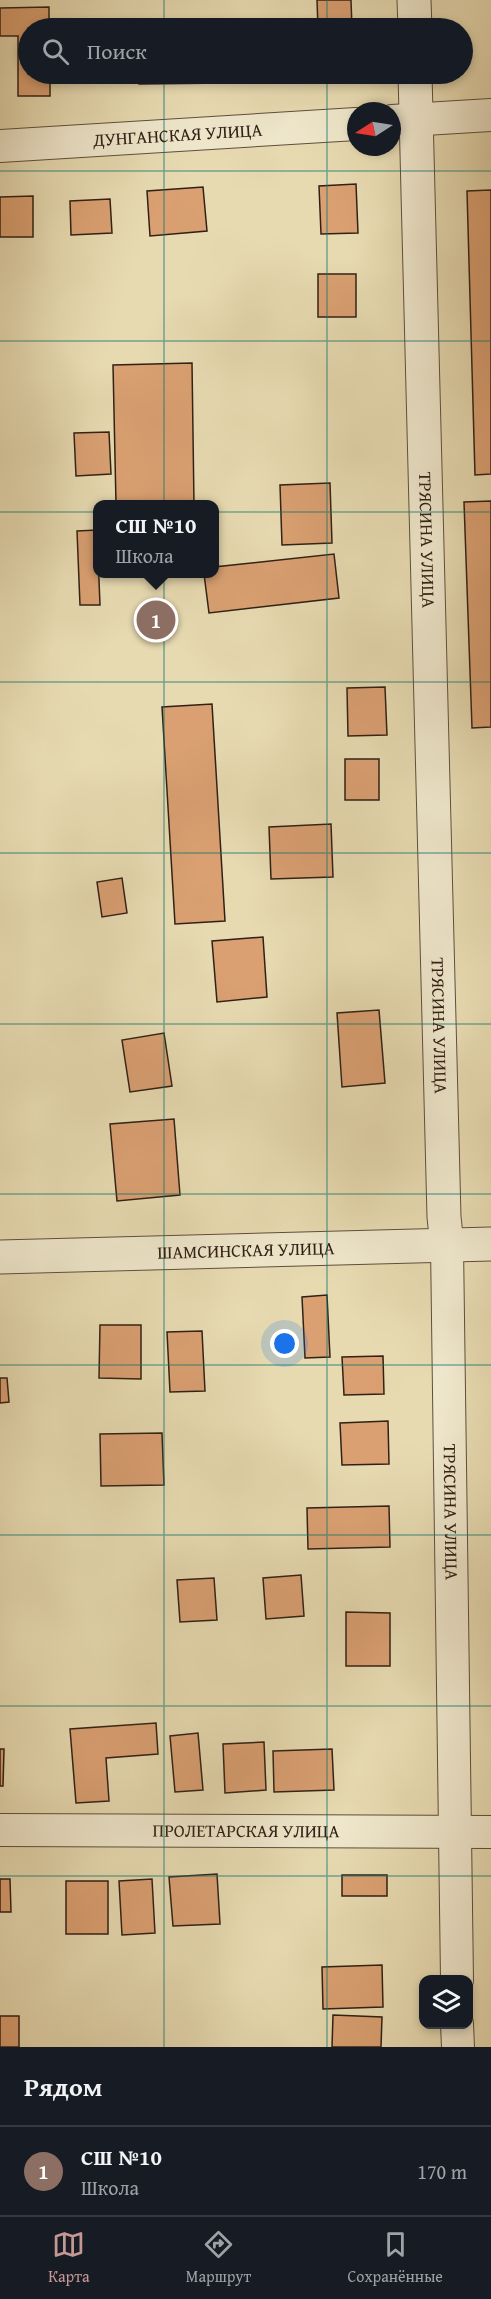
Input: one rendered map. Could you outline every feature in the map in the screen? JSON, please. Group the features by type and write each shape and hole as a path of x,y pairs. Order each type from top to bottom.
{"street":[{"path":"414,0 415,18"},
{"name":"ТРЯСИНА УЛИЦА","path":"413,84 404,121 444,1217 447,1245 457,1975"},
{"path":"404,121 491,115"},
{"name":"ДУНГАНСКАЯ УЛИЦА","path":"0,146 347,125"},
{"name":"ШАМСИНСКАЯ УЛИЦА","path":"0,1257 491,1244"},
{"name":"ПРОЛЕТАРСКАЯ УЛИЦА","path":"0,1830 491,1832"},
{"path":"457,2029 458,2047"}],"building":[{"path":"317,0 351,0 352,18 318,18"},
{"path":"49,7 49,18 18,18 18,36 0,36 0,8"},
{"path":"18,84 50,84 50,96 18,96"},
{"path":"356,184 358,233 321,234 319,186"},
{"path":"203,187 207,231 150,236 147,191"},
{"path":"491,190 491,474 475,475 467,191"},
{"path":"33,196 33,237 0,237 0,197"},
{"path":"110,199 112,233 71,235 70,201"},
{"path":"318,274 356,274 356,317 318,317"},
{"path":"192,363 194,500 116,500 113,365"},
{"path":"109,432 111,474 76,476 74,433"},
{"path":"330,483 332,543 282,545 280,485"},
{"path":"491,501 491,727 472,728 464,502"},
{"path":"93,530 93,578 99,578 100,605 80,605 77,531"},
{"path":"334,554 339,598 209,613 205,578 219,578 219,566"},
{"path":"385,687 387,735 348,736 347,688"},
{"path":"212,704 225,921 175,924 162,707"},
{"path":"345,759 379,759 379,800 345,800"},
{"path":"331,824 333,877 271,879 269,827"},
{"path":"122,878 127,913 102,917 97,882"},
{"path":"263,937 267,997 217,1002 212,941"},
{"path":"379,1010 385,1083 342,1087 337,1013"},
{"path":"164,1033 172,1086 130,1092 122,1040"},
{"path":"174,1119 180,1195 117,1201 110,1124"},
{"path":"327,1295 330,1357 305,1358 302,1297"},
{"path":"100,1325 141,1325 141,1379 99,1378"},
{"path":"202,1331 205,1391 170,1392 167,1332"},
{"path":"383,1356 384,1394 344,1395 342,1357"},
{"path":"0,1378 7,1378 9,1402 0,1403"},
{"path":"388,1421 389,1464 342,1465 340,1423"},
{"path":"162,1433 164,1485 101,1486 100,1434"},
{"path":"389,1506 390,1547 308,1549 307,1508"},
{"path":"301,1575 304,1616 266,1619 263,1578"},
{"path":"214,1578 217,1620 180,1622 177,1580"},
{"path":"346,1612 390,1613 390,1666 346,1666"},
{"path":"156,1723 158,1754 106,1758 109,1801 76,1803 70,1729"},
{"path":"198,1733 203,1790 175,1792 170,1736"},
{"path":"264,1742 266,1790 225,1793 223,1744"},
{"path":"0,1749 4,1749 3,1786 0,1786"},
{"path":"332,1749 334,1790 274,1792 273,1751"},
{"path":"217,1874 220,1924 173,1926 169,1877"},
{"path":"342,1875 387,1875 387,1896 342,1896"},
{"path":"0,1879 10,1879 11,1912 0,1912"},
{"path":"152,1879 155,1933 122,1935 119,1881"},
{"path":"66,1881 108,1881 108,1934 66,1934"},
{"path":"382,1965 383,2007 323,2009 322,1967"},
{"path":"333,2015 382,2017 381,2047 332,2047"},
{"path":"0,2016 19,2016 19,2047 0,2047"}],"place":[{"name":"СШ №10","path":"156,620"}]}
